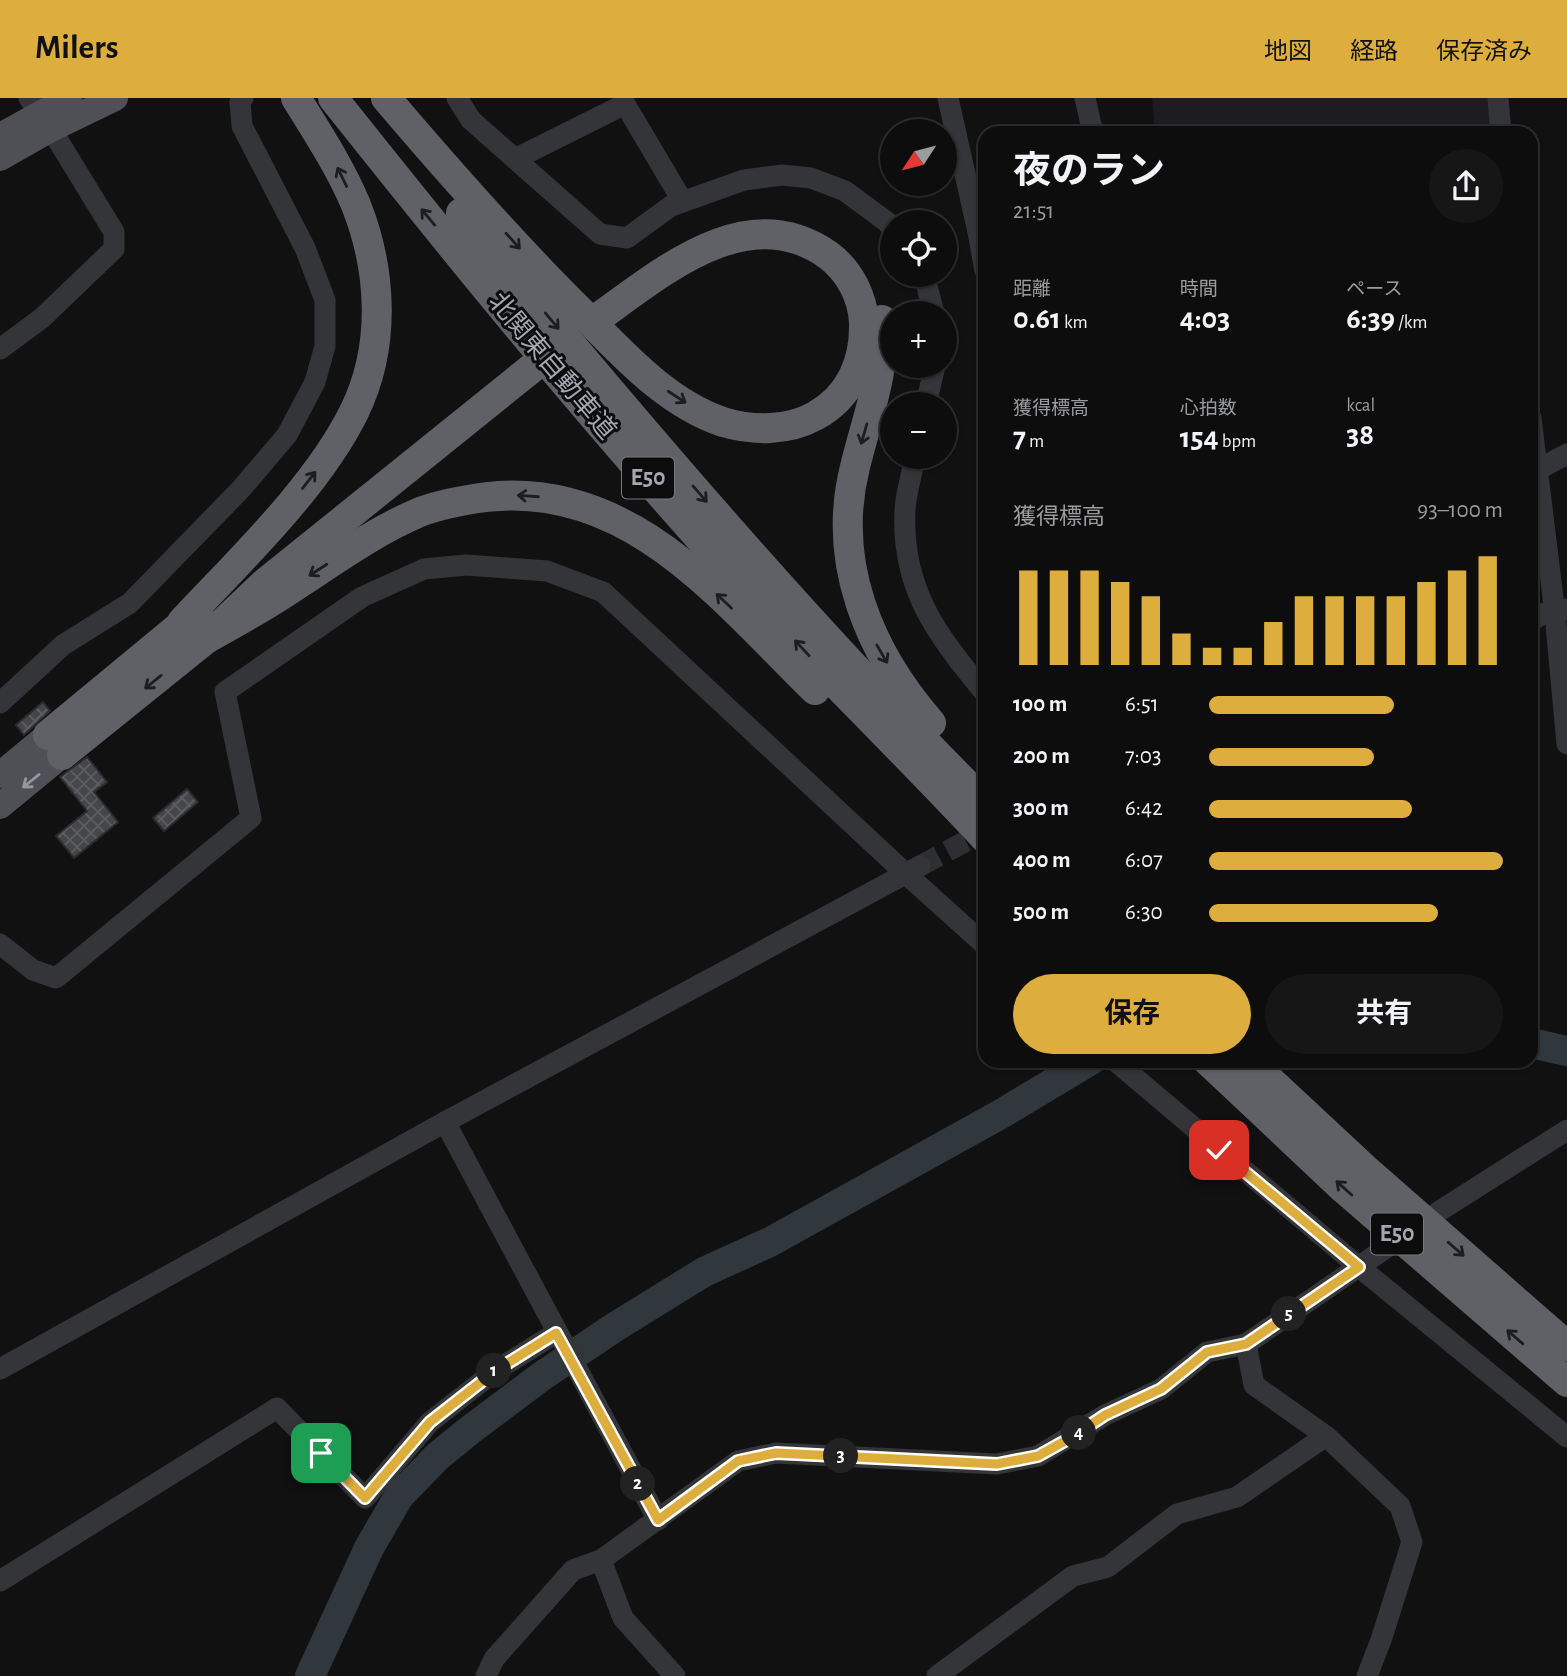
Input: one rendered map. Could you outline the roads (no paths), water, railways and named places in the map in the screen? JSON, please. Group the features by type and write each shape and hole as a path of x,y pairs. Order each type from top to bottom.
{"highway":[{"path":"55,745 182,622 241,559 316,472 354,411 375,344 375,270 356,204 296,98"},
{"name":"北関東自動車道","path":"333,98 507,313 640,470 750,593 978,831"},
{"name":"北関東自動車道","path":"369,98 646,432 875,688 978,796"},
{"path":"386,98 546,278 624,355 659,386 722,421 750,428 775,428 800,423 837,400 849,386 860,365 864,341 863,314 858,291 835,260 798,238 777,235 741,237 706,247 597,310 669,250 724,225 772,218 795,221 837,239 851,254 865,271 876,294 884,345 880,376 854,468 849,502 847,532 856,591 878,648 892,670 921,712 978,774"},
{"path":"182,622 257,571 380,469 528,362 265,583 206,639"},
{"path":"55,745 206,639 276,599 358,545 420,513 452,502 507,495 560,500 585,506 634,528 694,572 978,846"},
{"name":"E50","path":"1246,1072 1365,1169 1567,1346"},
{"name":"E50","path":"1246,1072 1345,1189 1567,1382"}],"main road":[{"path":"0,136 69,98"},
{"path":"0,158 40,113 115,98"},
{"path":"0,775 55,745"},
{"path":"0,806 55,745"}],"street":[{"path":"0,702 63,645 130,603 241,489 287,435 315,382 325,346 325,300 305,248 242,126 240,102 243,98"},
{"path":"457,98 471,120 600,233 627,238 671,206 744,180 782,175 811,178 845,191 880,217"},
{"path":"948,98 978,215"},
{"path":"1085,98 1091,126"},
{"path":"1498,98 1500,126"},
{"path":"514,159 625,104 683,202"},
{"path":"1,348 42,318 114,248 114,232 40,113"},
{"path":"1538,469 1567,454"},
{"path":"913,469 905,508 906,547 912,574 924,608 945,644 978,684"},
{"path":"1538,476 1561,611 1567,744"},
{"path":"0,944 33,970 56,978 66,970 251,818 225,692 362,597 424,569 466,565 547,571 603,592 913,869 978,939"},
{"path":"1538,617 1544,613 1561,611"},
{"path":"0,1369 445,1122 913,869"},
{"path":"1123,1068 1359,1267 1567,1437"},
{"path":"445,1122 658,1520"},
{"path":"1438,1212 1567,1130"},
{"path":"486,1676 494,1658 573,1570 601,1560 738,1461 776,1453 997,1464 1038,1456 1105,1415 1161,1389 1207,1352 1246,1344 1386,1248"},
{"path":"0,1581 277,1408 365,1498 430,1422 495,1371 560,1340"},
{"path":"1246,1344 1254,1385 1326,1436 1400,1506 1412,1542 1367,1676"},
{"path":"937,1676 1073,1576 1108,1567 1177,1514 1237,1497 1326,1436"},
{"path":"601,1560 624,1618 675,1676"}],"waterway":[{"path":"1538,1045 1567,1051"},
{"path":"310,1676 369,1548 399,1496 438,1456 470,1430 542,1376 704,1272 770,1242 1001,1114 1078,1068"}],"tunnel":[{"path":"920,866 978,835"}]}
